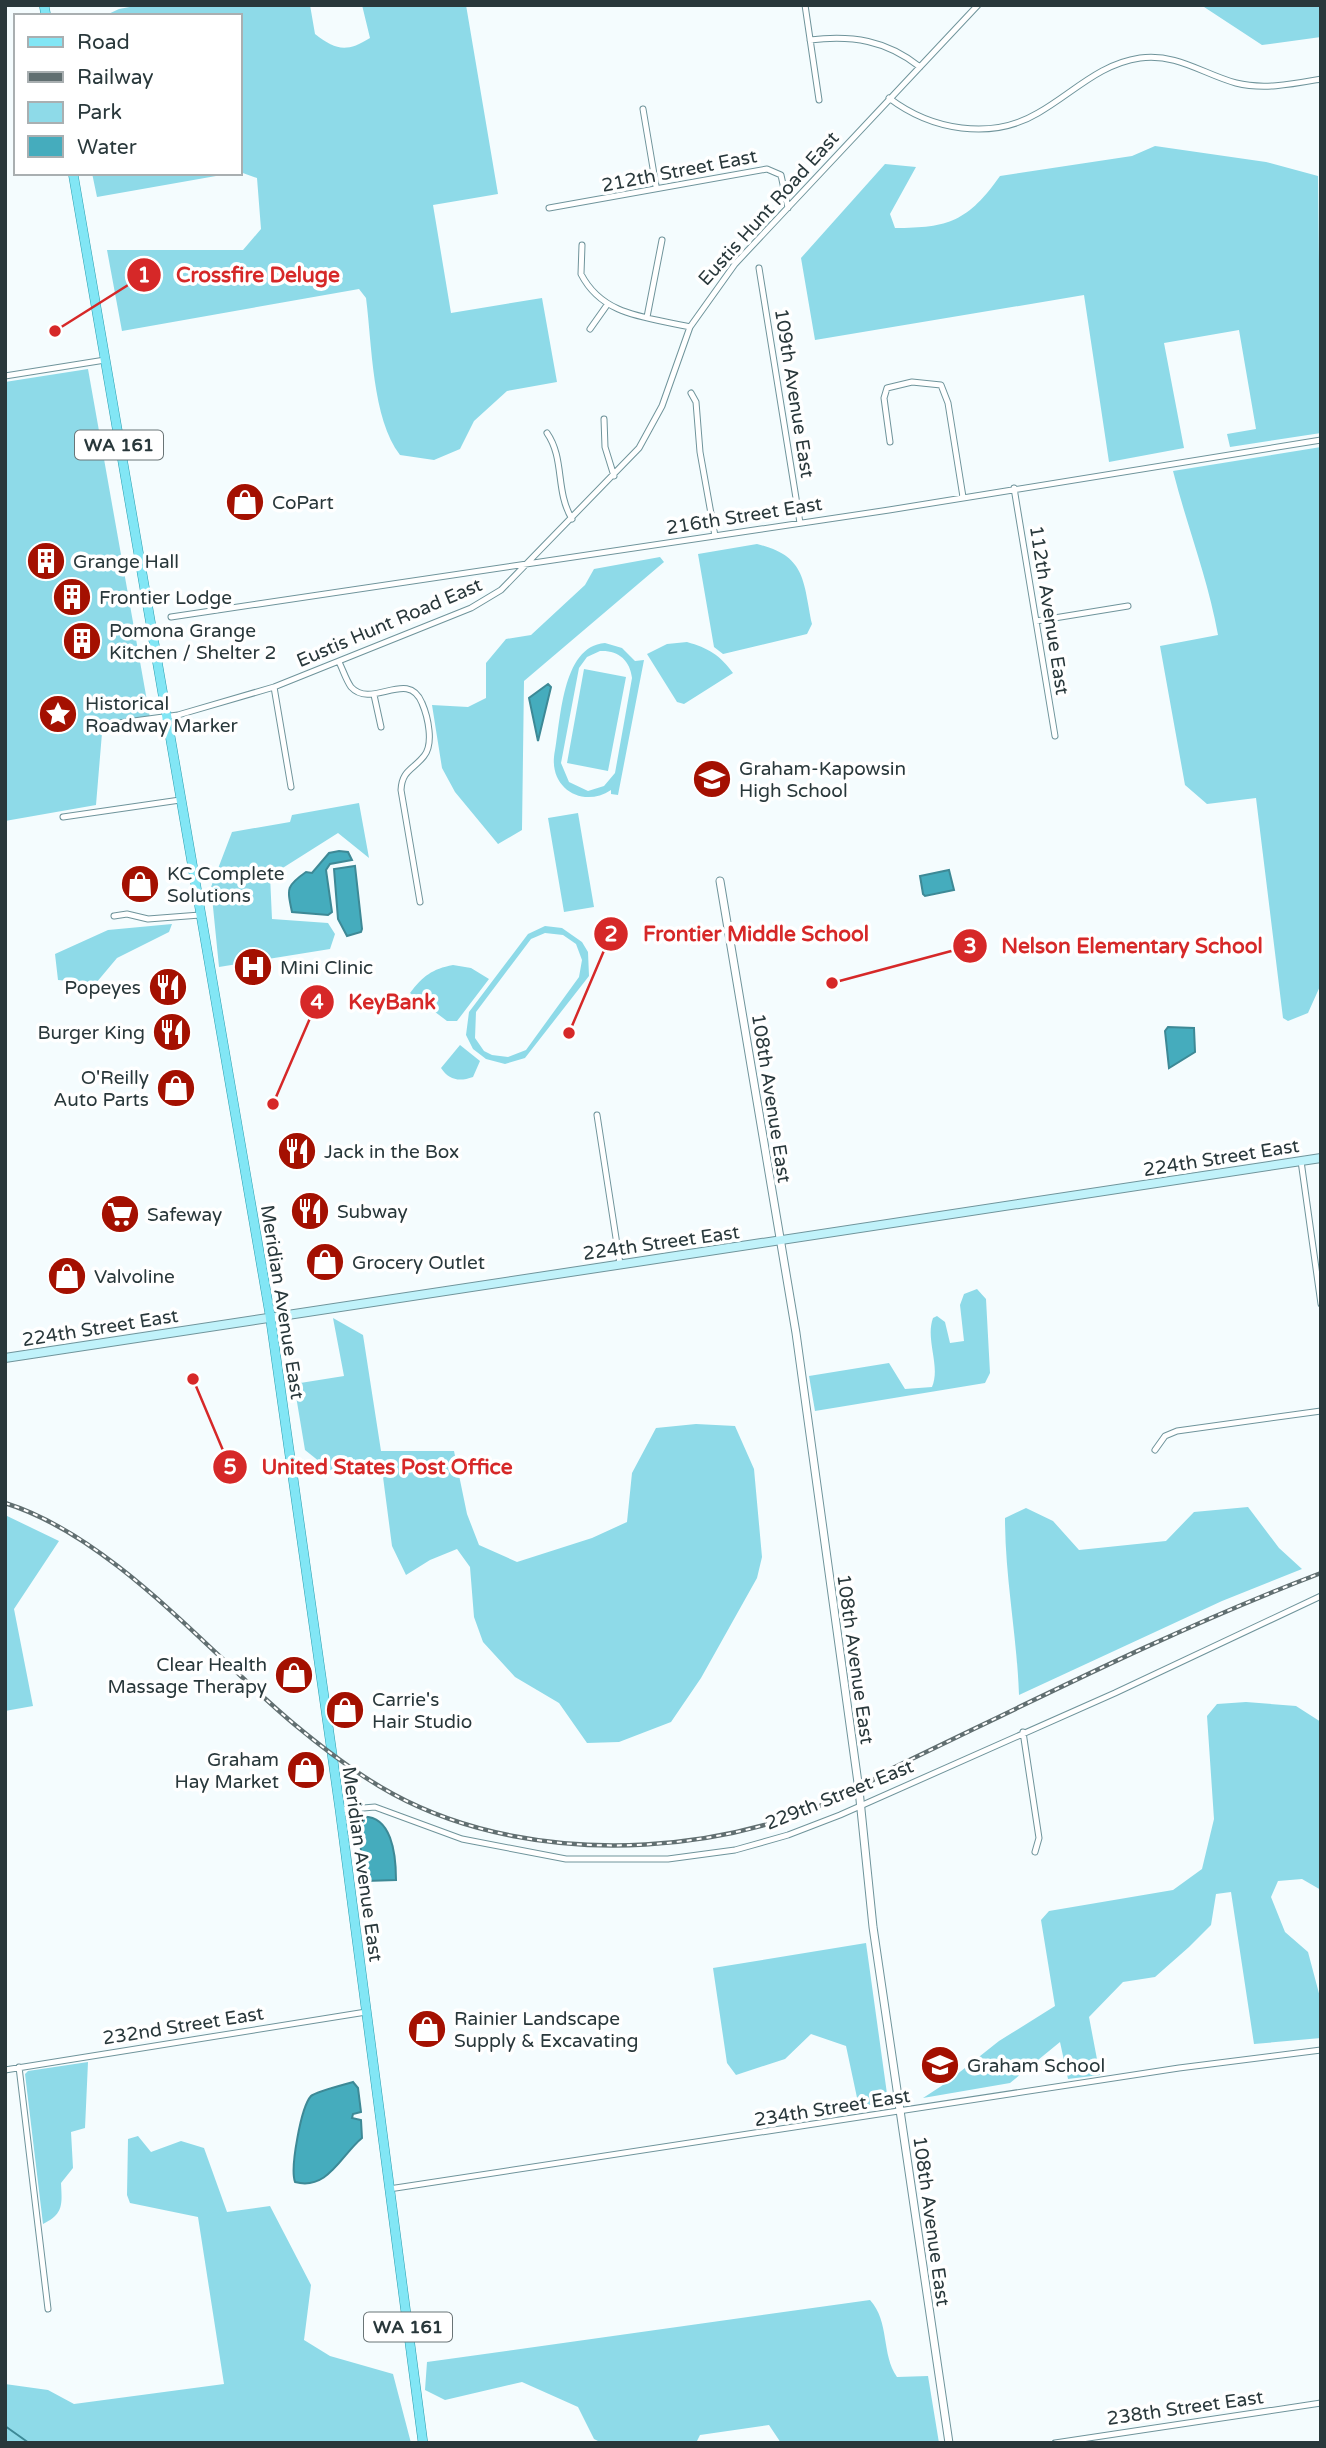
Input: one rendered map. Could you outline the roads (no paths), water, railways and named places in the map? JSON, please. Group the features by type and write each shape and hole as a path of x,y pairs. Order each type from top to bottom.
{"main road":[{"name":"Meridian Avenue East","path":"73,175 270,1315 340,1810 423,2443"},
{"name":"224th Street East","path":"5,1358 270,1315 1321,1158"}],"street":[{"path":"805,5 820,100"},
{"name":"Eustis Hunt Road East","path":"119,723 167,717 274,687 471,608 501,590 639,448 656,422 690,327 735,264 978,5"},
{"path":"810,40 843,37 874,41 891,48 920,67"},
{"path":"889,98 908,113 930,122 981,129 1024,120 1096,73 1119,63 1144,58 1182,61 1247,85 1270,86 1321,79"},
{"path":"643,109 656,186"},
{"name":"212th Street East","path":"549,208 608,199 656,186 773,170 781,175 788,208"},
{"path":"647,317 662,240"},
{"path":"582,245 581,274 592,291 607,305 690,327"},
{"name":"109th Avenue East","path":"760,268 800,523"},
{"path":"590,329 607,305"},
{"path":"5,376 105,360"},
{"path":"890,442 884,398 887,388 912,382 941,385 948,403 963,498"},
{"path":"691,393 696,402 700,452 715,536"},
{"path":"604,419 605,447 614,476"},
{"path":"547,433 556,446 562,499 572,519"},
{"name":"216th Street East","path":"171,617 963,498 1321,440"},
{"name":"112th Avenue East","path":"1014,488 1055,736"},
{"path":"1036,621 1128,606"},
{"path":"339,662 351,687 358,692 374,695 395,688 412,692 423,704 427,719 426,752 408,768 402,783 420,902"},
{"path":"274,687 291,787"},
{"path":"374,695 382,727"},
{"path":"63,817 180,800"},
{"name":"108th Avenue East","path":"720,881 804,1383 860,1806 873,1927 948,2443"},
{"path":"114,916 127,914 148,919 200,915"},
{"path":"597,1115 620,1264"},
{"path":"1301,1161 1321,1304"},
{"path":"1156,1450 1165,1436 1177,1431 1321,1411"},
{"name":"229th Street East","path":"340,1810 375,1807 441,1833 534,1854 629,1861 689,1858 735,1850 788,1835 860,1806 1115,1693 1321,1596"},
{"path":"1023,1732 1039,1838 1035,1852"},
{"name":"232nd Street East","path":"5,2070 366,2012"},
{"name":"234th Street East","path":"389,2189 902,2113 1179,2068 1321,2050"},
{"path":"19,2067 48,2309"},
{"name":"238th Street East","path":"1055,2443 1321,2403"}],"water":[{"path":"548,684 551,687 538,741 529,698"},
{"path":"348,852 352,860 330,864 326,870 332,912 328,915 292,912 289,892 291,884 306,872 312,873 329,853"},
{"path":"355,866 362,929 361,932 347,936 338,919 334,869"},
{"path":"949,870 954,890 925,896 923,894 920,876"},
{"path":"1168,1027 1194,1028 1195,1052 1169,1068 1165,1031"},
{"path":"360,1817 371,1818 385,1829 393,1848 396,1880 366,1881 357,1825"},
{"path":"353,2082 358,2088 361,2112 353,2114 352,2118 361,2120 362,2138 325,2177 306,2183 295,2182 295,2152 307,2102 314,2094"}],"waterway":[{"path":"5,2426 29,2443"}],"railway":[{"path":"5,1503 45,1519 84,1542 121,1569 158,1599 294,1724 380,1787 450,1819 513,1836 578,1844 645,1844 712,1837 776,1822 837,1799 891,1769 1158,1642 1321,1573"}],"place":[{"name":"Crossfire Deluge","path":"55,331"},
{"name":"CoPart","path":"245,502"},
{"name":"Grange Hall","path":"46,561"},
{"name":"Frontier Lodge","path":"72,597"},
{"name":"Pomona Grange Kitchen / Shelter 2","path":"82,641"},
{"name":"Historical Roadway Marker","path":"58,714"},
{"name":"Graham-Kapowsin High School","path":"712,779"},
{"name":"KC Complete Solutions","path":"140,884"},
{"name":"Mini Clinic","path":"253,967"},
{"name":"Nelson Elementary School","path":"832,983"},
{"name":"Popeyes","path":"168,987"},
{"name":"Burger King","path":"172,1032"},
{"name":"Frontier Middle School","path":"569,1033"},
{"name":"O'Reilly Auto Parts","path":"176,1088"},
{"name":"KeyBank","path":"273,1104"},
{"name":"Jack in the Box","path":"297,1151"},
{"name":"Subway","path":"310,1211"},
{"name":"Safeway","path":"120,1214"},
{"name":"Grocery Outlet","path":"325,1262"},
{"name":"Valvoline","path":"67,1276"},
{"name":"United States Post Office","path":"193,1379"},
{"name":"Clear Health Massage Therapy","path":"294,1675"},
{"name":"Carrie's Hair Studio","path":"345,1710"},
{"name":"Graham Hay Market","path":"306,1770"},
{"name":"Rainier Landscape Supply & Excavating","path":"427,2029"},
{"name":"Graham School","path":"940,2065"}]}
